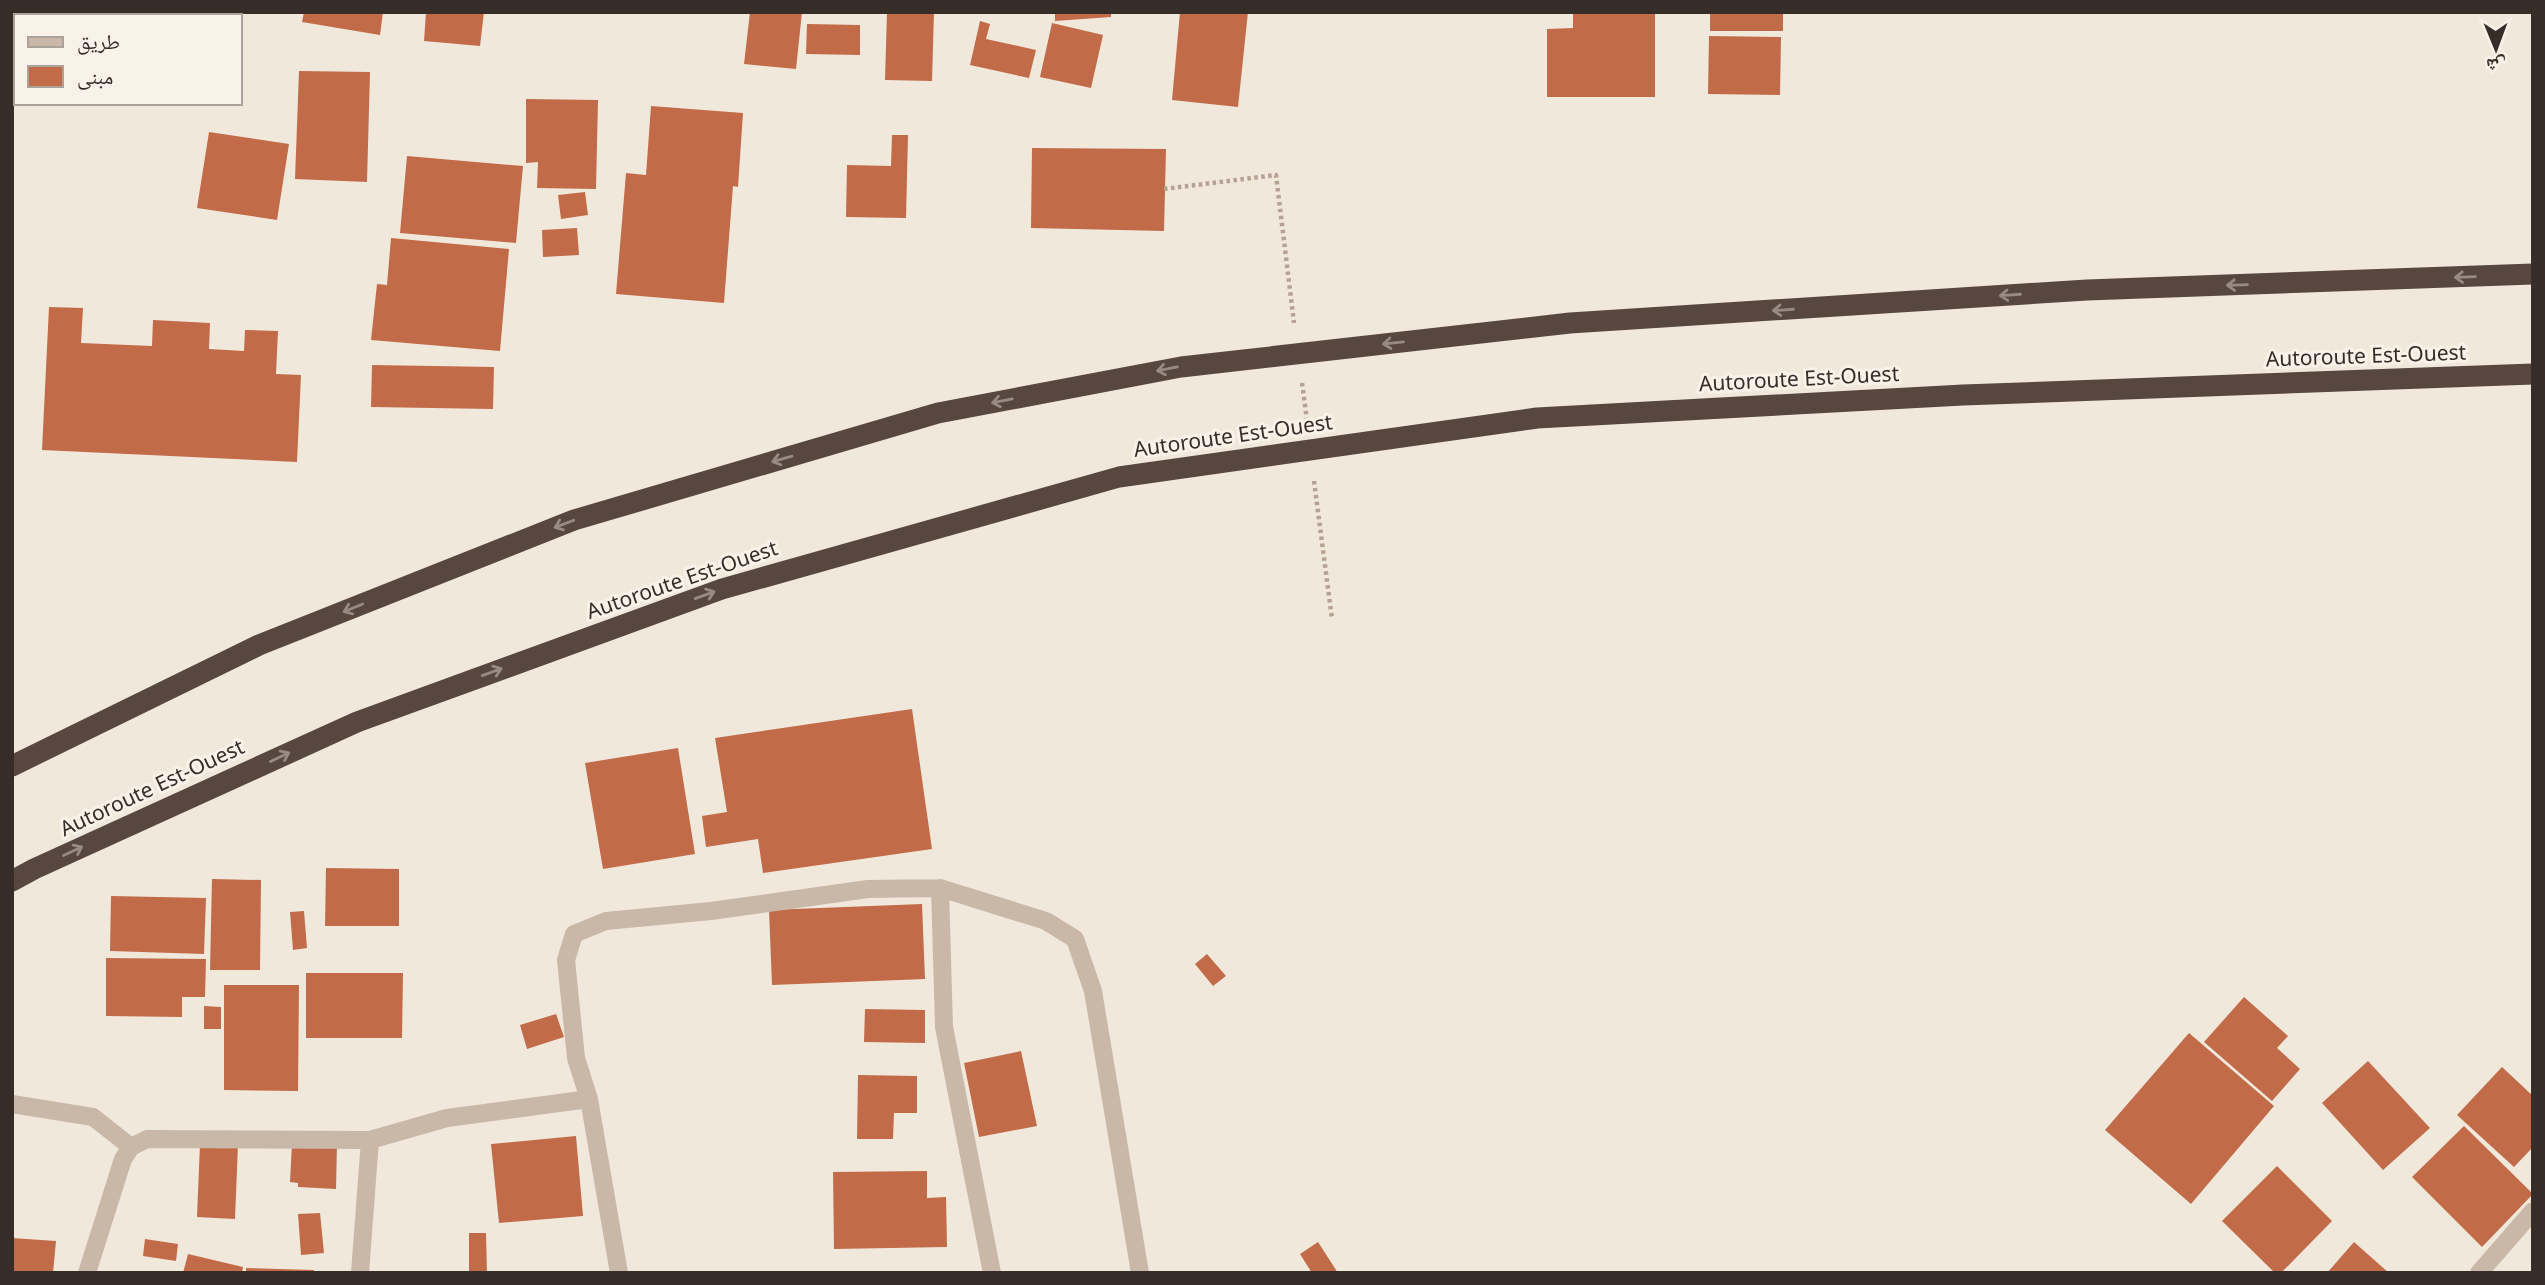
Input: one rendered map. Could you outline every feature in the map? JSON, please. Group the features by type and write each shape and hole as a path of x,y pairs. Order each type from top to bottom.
{"highway":[{"path":"12,766 259,645 574,520 938,413 1181,367 1570,323 2087,290 2533,274"},
{"name":"Autoroute Est-Ouest","path":"12,881 344,727 383,712 722,589 1119,477 1537,418 1963,395 2533,374"}],"street":[{"path":"940,888 944,1027 992,1273"},
{"path":"619,1273 589,1100 576,1058 566,960 574,934 606,921 711,911 867,889 940,888 1046,921 1075,939 1093,991 1140,1273"},
{"path":"87,1273 123,1159 131,1147 148,1139 370,1140 447,1118 589,1100"},
{"path":"12,1104 93,1117 131,1147"},
{"path":"360,1273 370,1140"},
{"path":"2479,1273 2533,1211"}],"path":[{"path":"1164,189 1276,176 1295,328"},
{"path":"1300,369 1307,425"},
{"path":"1314,480 1332,619"}],"building":[{"path":"304,12 383,12 380,35 302,22"},
{"path":"426,12 484,12 480,46 424,41"},
{"path":"750,12 802,12 796,69 744,64"},
{"path":"887,12 934,12 932,81 885,80"},
{"path":"1055,12 1111,12 1111,17 1055,21"},
{"path":"1180,12 1248,12 1238,107 1172,100"},
{"path":"1573,12 1655,12 1655,97 1547,97 1547,29 1573,28"},
{"path":"1710,12 1783,12 1783,31 1710,31"},
{"path":"980,21 990,24 986,39 1036,50 1029,78 970,65"},
{"path":"1052,23 1103,35 1091,88 1040,77"},
{"path":"807,24 860,25 860,55 806,54"},
{"path":"1709,36 1781,37 1780,95 1708,94"},
{"path":"299,71 370,72 367,182 295,179"},
{"path":"526,99 598,100 596,189 537,188 538,162 526,163"},
{"path":"651,106 743,113 738,187 733,186 724,303 616,294 626,173 646,175"},
{"path":"209,132 289,144 277,220 197,208"},
{"path":"892,135 908,135 906,218 846,217 847,165 891,166"},
{"path":"1032,148 1166,149 1164,231 1031,228"},
{"path":"407,156 523,166 516,243 400,233"},
{"path":"585,192 588,215 561,219 558,195"},
{"path":"577,228 579,255 543,257 542,230"},
{"path":"391,238 509,249 500,351 371,340 377,284 387,285"},
{"path":"49,307 83,308 81,343 152,346 153,320 210,323 209,349 244,351 245,330 278,331 276,374 301,375 297,462 42,450"},
{"path":"372,365 494,367 493,409 371,407"},
{"path":"912,709 932,849 763,873 758,839 706,847 702,816 727,812 715,738"},
{"path":"678,748 695,854 603,869 585,763"},
{"path":"326,868 399,869 399,926 325,926"},
{"path":"212,879 261,880 260,970 210,970"},
{"path":"111,896 206,898 204,954 110,951"},
{"path":"922,904 925,979 772,985 769,910"},
{"path":"304,911 307,948 293,950 290,912"},
{"path":"1207,954 1226,976 1213,986 1195,964"},
{"path":"106,958 206,959 205,997 182,997 182,1017 106,1016"},
{"path":"306,973 403,973 402,1038 306,1038"},
{"path":"224,985 299,985 298,1091 224,1090"},
{"path":"2244,997 2288,1036 2277,1048 2300,1069 2272,1101 2204,1042"},
{"path":"204,1006 221,1007 221,1029 204,1029"},
{"path":"865,1009 925,1010 925,1043 864,1042"},
{"path":"556,1014 564,1037 527,1049 520,1025"},
{"path":"2189,1033 2274,1106 2191,1204 2105,1130"},
{"path":"1021,1051 1037,1126 979,1137 964,1063"},
{"path":"2368,1061 2430,1128 2383,1170 2322,1103"},
{"path":"2502,1067 2533,1096 2533,1147 2514,1167 2457,1115"},
{"path":"858,1075 917,1076 917,1113 894,1113 893,1139 857,1139"},
{"path":"2464,1126 2533,1194 2482,1247 2412,1177"},
{"path":"576,1136 583,1216 499,1223 491,1144"},
{"path":"292,1143 337,1144 336,1189 298,1187 298,1183 290,1182"},
{"path":"200,1144 238,1145 235,1219 197,1217"},
{"path":"2277,1166 2332,1221 2281,1273 2275,1273 2222,1221"},
{"path":"927,1171 927,1198 946,1197 947,1247 834,1249 833,1172"},
{"path":"320,1213 324,1253 301,1255 298,1214"},
{"path":"469,1233 486,1233 487,1273 469,1273"},
{"path":"12,1238 56,1241 53,1273 12,1273"},
{"path":"145,1239 178,1244 176,1261 143,1256"},
{"path":"1318,1242 1338,1273 1312,1273 1300,1254"},
{"path":"2354,1242 2389,1273 2327,1273"},
{"path":"188,1254 243,1267 242,1273 183,1273"},
{"path":"246,1268 314,1270 314,1273 246,1273"}]}
